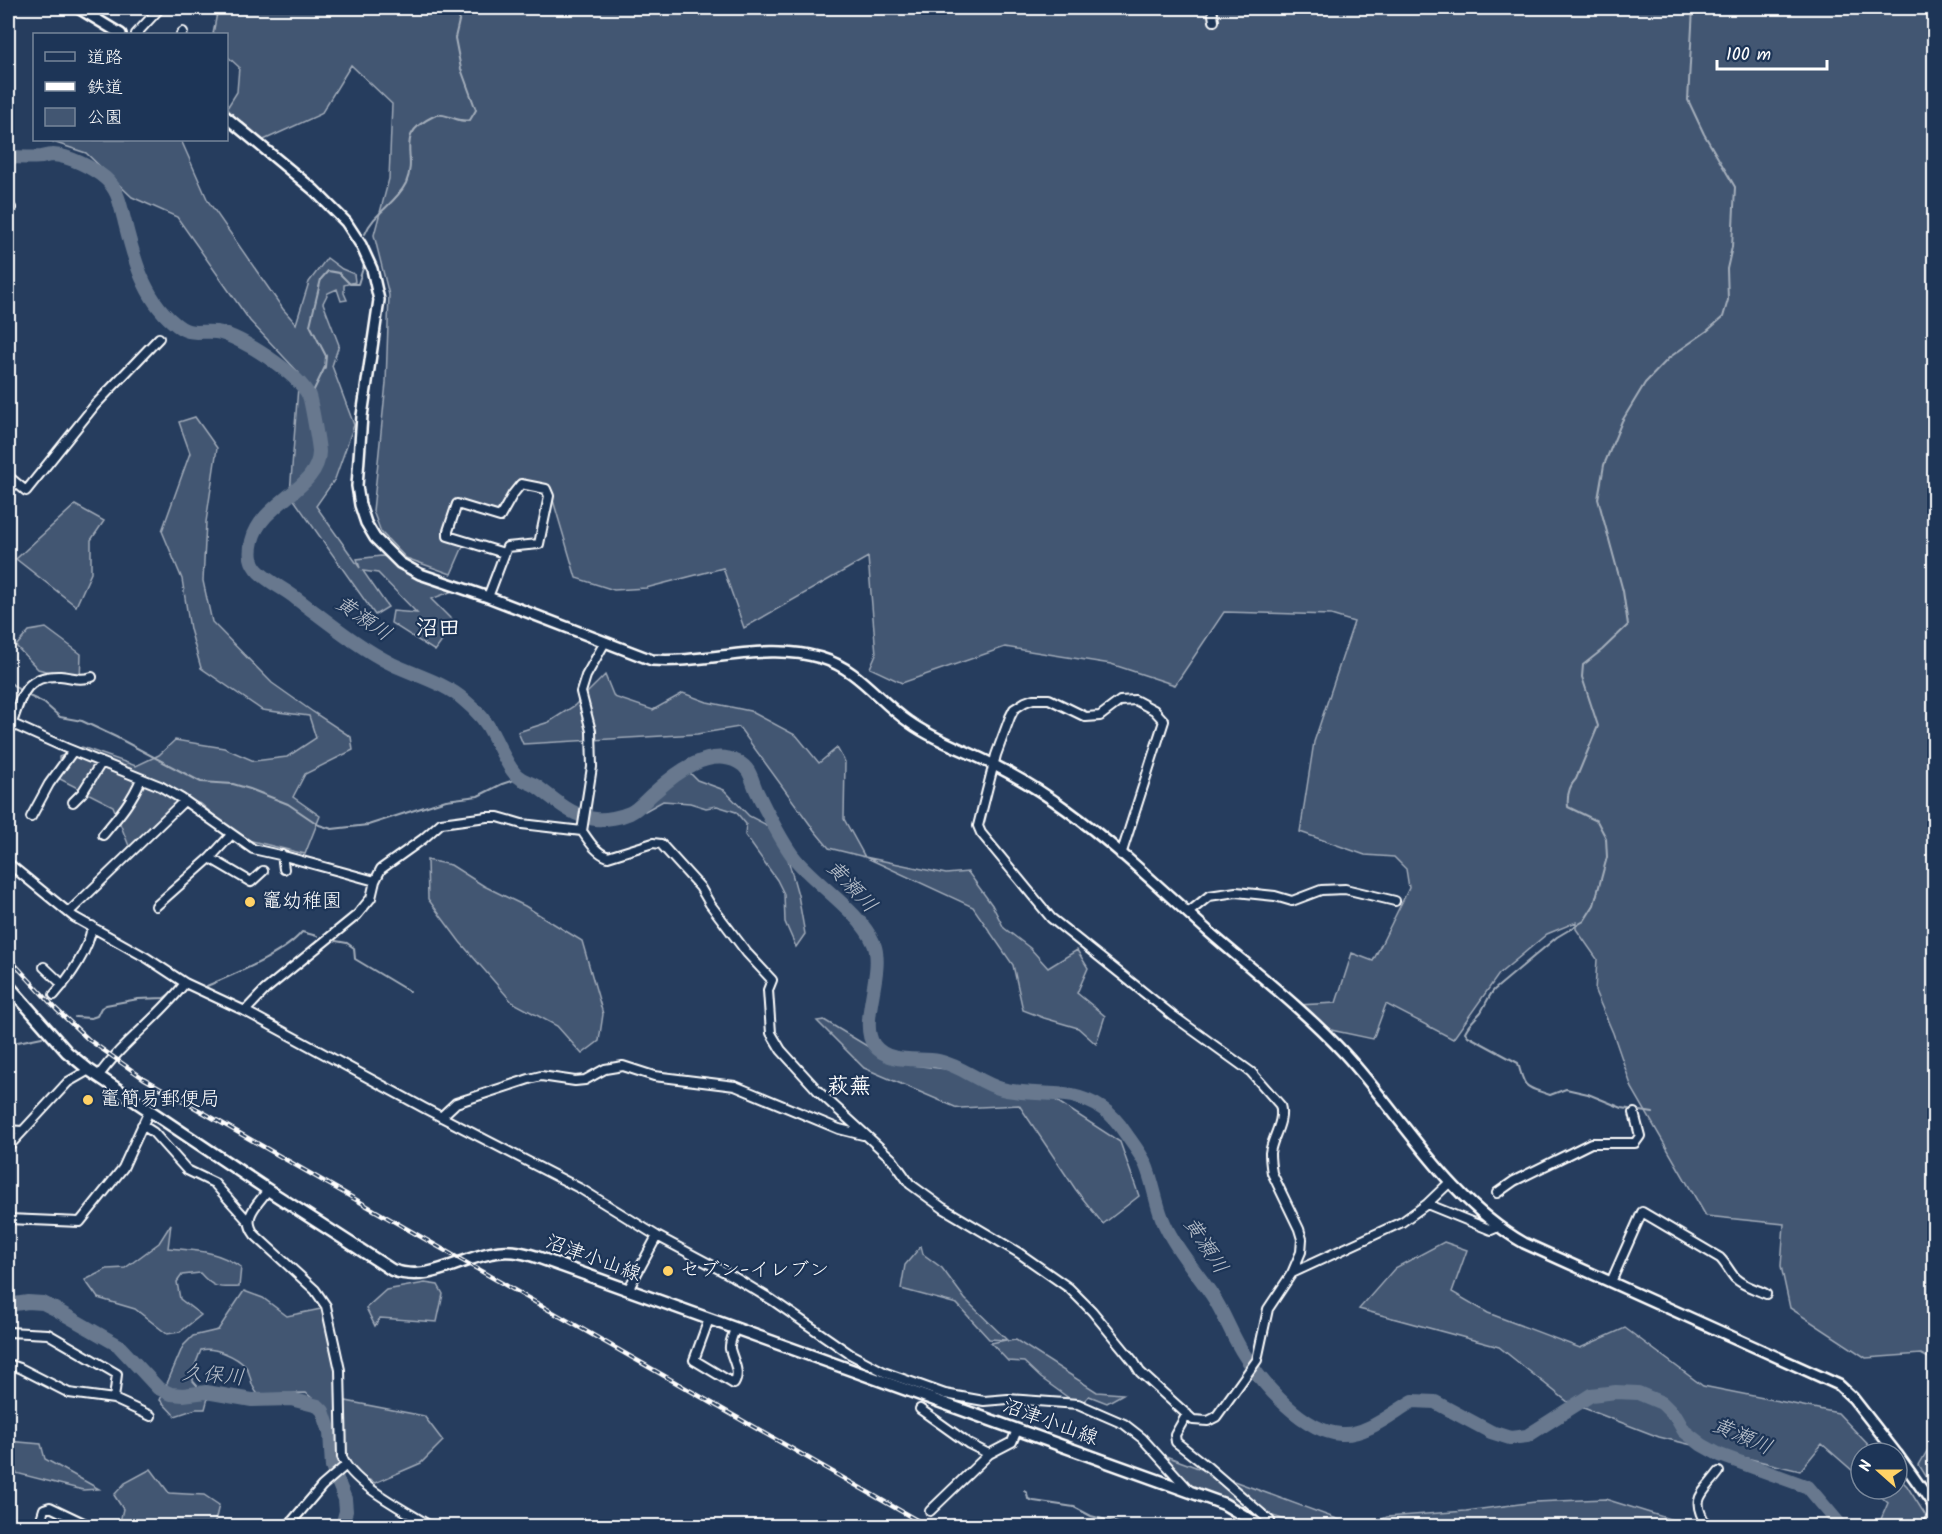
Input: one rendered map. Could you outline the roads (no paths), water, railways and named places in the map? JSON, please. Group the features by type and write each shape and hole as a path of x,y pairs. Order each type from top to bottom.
{"main road":[{"name":"沼津小山線","path":"8,985 67,1052 93,1073 377,1262 401,1273 419,1275 490,1253 517,1252 537,1257 709,1320 883,1377 1017,1430 1224,1504 1261,1527"}],"street":[{"path":"78,8 95,11 120,33"},
{"path":"137,33 160,8"},
{"path":"1212,8 1214,21"},
{"path":"228,119 314,190 346,222 361,245 372,269 379,300 362,417 357,471 360,505 366,523 387,552 408,568 652,660 675,661 786,651 823,658 854,673 916,727 994,765 1067,810 1121,855 1303,1014 1342,1052 1450,1182 1498,1227 1524,1243 1839,1385 1854,1398 1886,1441"},
{"path":"8,476 26,491 95,405 159,338"},
{"path":"488,597 507,547 539,544 549,496 546,489 521,484 500,517 457,504 448,536 504,553"},
{"path":"605,642 586,676 581,692 591,731 592,755 582,829 591,846 601,855 608,857 652,843 661,844 700,886 747,953 772,980 768,990 771,1033 775,1042 820,1093 892,1159 910,1184 943,1208 1019,1253 1069,1288 1120,1345 1140,1372 1193,1420 1201,1422 1216,1417 1257,1360 1268,1309 1292,1273 1301,1252 1302,1239 1299,1229 1272,1173 1270,1152 1282,1116 1280,1105 1251,1072 1172,1015 1051,918 986,841 978,826 994,765 1014,709 1033,699 1049,699 1086,717 1100,716 1120,701 1136,700 1154,710 1164,721 1121,855"},
{"path":"92,677 80,680 59,676 43,678 32,683 23,692 10,723 159,786 253,849 375,881"},
{"path":"31,818 49,784 73,751"},
{"path":"73,802 82,794 101,763"},
{"path":"102,835 123,812 135,794 141,779"},
{"path":"69,912 184,801"},
{"path":"245,1011 265,990 357,915 371,898 381,869 441,823 487,816 522,824 582,829"},
{"path":"156,906 210,858 231,835"},
{"path":"282,855 284,869"},
{"path":"210,858 250,882 263,871"},
{"path":"8,862 69,912 201,992 245,1011 581,1189 657,1236 772,1300 883,1377 945,1394 984,1401 1078,1404 1124,1424 1142,1438 1192,1493"},
{"path":"1188,913 1209,896 1236,892 1275,896 1292,901 1321,890 1345,890 1395,901"},
{"path":"54,995 63,985 90,937 92,926"},
{"path":"44,967 63,985"},
{"path":"8,1147 68,1082 93,1073 173,999 186,983"},
{"path":"442,1116 456,1103 529,1079 541,1076 561,1077 575,1081 585,1080 605,1069 623,1066 654,1076 735,1086 840,1129 866,1135"},
{"path":"8,1219 80,1222 123,1168 149,1111"},
{"path":"1497,1193 1514,1181 1591,1143 1635,1143 1640,1136 1634,1113"},
{"path":"142,1125 153,1132 187,1170 214,1183 248,1221"},
{"path":"8,1130 22,1131"},
{"path":"1292,1273 1402,1222 1427,1204 1450,1182"},
{"path":"268,1190 252,1211 248,1221 249,1227 315,1290 326,1306 340,1370 344,1467 385,1499 430,1527"},
{"path":"1427,1204 1491,1230 1498,1227"},
{"path":"1611,1282 1642,1212 1720,1258 1734,1277 1766,1294"},
{"path":"628,1290 657,1236"},
{"path":"709,1320 694,1360 734,1384 737,1377 735,1359 729,1347 735,1329"},
{"path":"8,1332 48,1334 117,1374 114,1399"},
{"path":"8,1364 69,1393 114,1399 151,1416"},
{"path":"920,1409 969,1444 989,1454"},
{"path":"1187,1414 1175,1435 1176,1442 1270,1521 1270,1527"},
{"path":"930,1511 989,1454 1012,1442 1017,1430"},
{"path":"288,1527 328,1480 344,1467"},
{"path":"1909,1471 1935,1506"},
{"path":"1707,1527 1698,1510 1699,1498 1719,1472"},
{"path":"39,1527 44,1509 50,1507 90,1527"},
{"path":"1925,1527 1935,1516"}],"waterway":[{"path":"365,234 373,220 397,197 406,183 410,163 410,138 421,123 439,115 470,120 476,110 461,69 455,38 462,8"},
{"path":"1653,1113 1622,1108 1588,1094 1566,1089 1550,1095 1531,1088 1522,1078 1518,1063 1468,1036 1465,1032 1481,1012 1494,990 1557,937 1584,921 1594,905 1607,857 1606,838 1597,821 1568,807 1570,789 1598,726 1582,677 1583,665 1628,625 1623,591 1598,499 1604,465 1622,421 1645,383 1670,357 1723,317 1728,300 1727,269 1732,247 1735,187 1704,134 1688,100 1693,8"},
{"name":"黄瀬川","path":"8,156 29,158 60,156 81,163 105,178 118,197 141,275 163,312 184,330 216,332 253,348 293,377 309,396 319,448 316,465 310,476 277,505 257,527 252,541 251,554 252,562 259,572 367,650 456,694 484,721 516,775 579,815 604,819 630,813 673,777 705,760 727,758 742,764 750,774 769,816 791,854 849,910 874,944 877,955 869,1024 874,1045 880,1051 896,1058 947,1063 1002,1089 1078,1097 1110,1114 1143,1159 1167,1228 1178,1248 1217,1302 1240,1349 1262,1380 1299,1416 1327,1431 1350,1434 1369,1428 1413,1401 1435,1402 1491,1432 1510,1438 1527,1436 1591,1395 1616,1392 1638,1393 1662,1403 1676,1417 1684,1431 1720,1455 1808,1487 1841,1526"},
{"path":"310,398 325,367 326,356 310,325 321,279 328,271 339,273 350,284 358,284 364,265"},
{"path":"8,681 22,692"},
{"path":"27,695 44,703 60,717 82,721 201,782 233,784 250,789 288,804 319,825 332,829 368,825 446,800 478,796 520,778"},
{"path":"207,986 271,956 302,932 317,936"},
{"path":"336,941 347,943 354,948 355,959 410,992"},
{"path":"75,1017 91,1018 97,1016 101,1008 106,1005 138,999 164,998 171,993"},
{"path":"8,1044 42,1037"},
{"name":"久保川","path":"8,1305 28,1302 43,1303 55,1309 118,1345 158,1388 171,1394 206,1392 252,1400 291,1399 318,1406 323,1411 330,1432 332,1467 345,1499 346,1511 342,1526"},
{"path":"1024,1491 1028,1499 1074,1507 1091,1516 1129,1526"}],"railway":[{"path":"8,957 56,1009 89,1040 143,1078 927,1526"}],"place":[{"name":"竈幼稚園","path":"250,902"},
{"name":"竃簡易郵便局","path":"88,1100"},
{"name":"セブン-イレブン","path":"668,1271"}],"district":[{"name":"沼田","path":"438,629"},
{"name":"萩蕪","path":"849,1087"}]}
